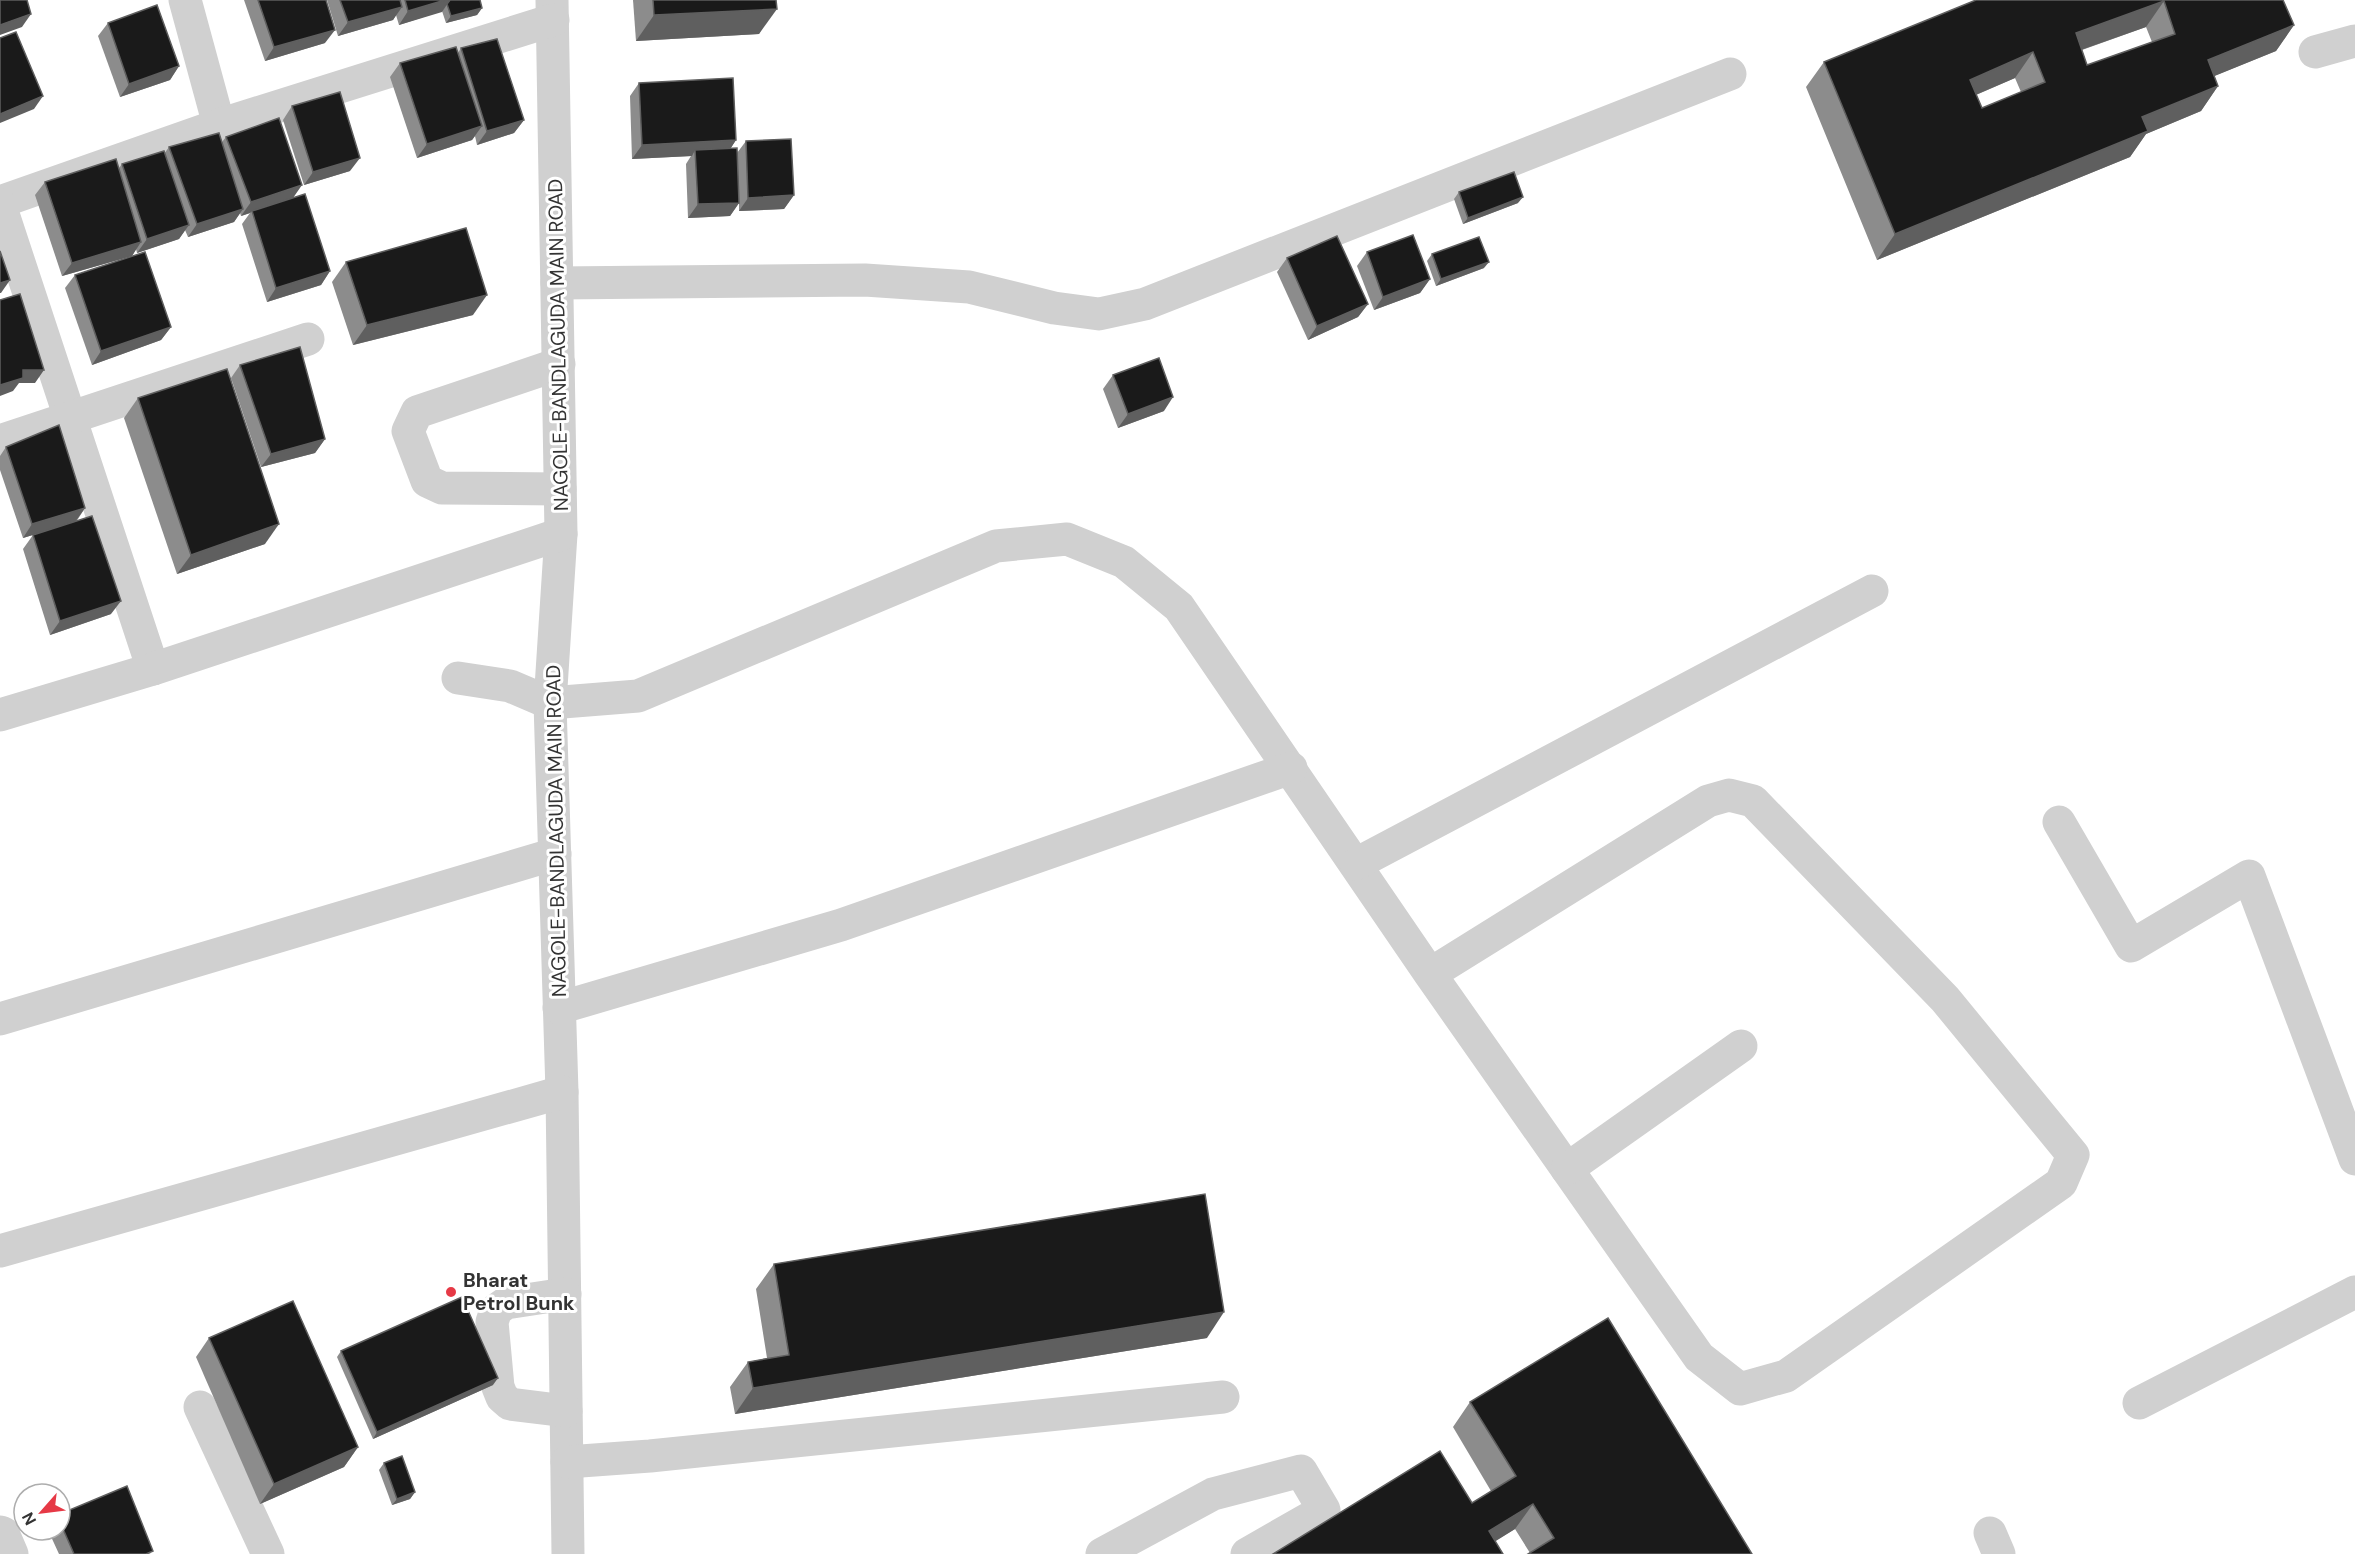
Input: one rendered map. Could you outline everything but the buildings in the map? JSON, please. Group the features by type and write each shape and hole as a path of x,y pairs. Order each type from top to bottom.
{"street":[{"path":"185,0 219,125"},
{"path":"153,669 0,204 219,125 552,10"},
{"name":"NAGOLE-BANDLAGUDA MAIN ROAD","path":"552,10 561,534 550,703 562,1092 568,1554"},
{"path":"2315,52 2355,41"},
{"path":"557,283 865,280 969,287 1054,308 1099,314 1145,304 1730,74"},
{"path":"0,441 308,339"},
{"path":"559,364 417,412 408,431 427,481 442,488 560,489"},
{"path":"0,715 153,669 561,534"},
{"path":"458,678 510,686 550,703 638,696 996,546 1067,539 1124,562 1179,607 1430,974 1699,1357 1740,1389 1786,1376 2061,1183 2073,1155 1945,999 1752,801 1729,795 1708,801 1430,974"},
{"path":"1356,864 1872,591"},
{"path":"559,1008 840,926 1291,768"},
{"path":"2059,822 2131,946 2249,876 2355,1159"},
{"path":"0,1019 555,854"},
{"path":"1567,1169 1742,1046"},
{"path":"0,1251 562,1092"},
{"path":"2139,1403 2355,1292"},
{"path":"565,1294 506,1303 496,1310 492,1322 498,1387 502,1397 510,1404 566,1411"},
{"path":"567,1462 650,1456 1222,1397"},
{"path":"200,1407 268,1554"},
{"path":"1102,1554 1213,1494 1301,1471 1324,1510 1247,1554"}],"place":[{"name":"Bharat Petrol Bunk","path":"451,1292"}]}
